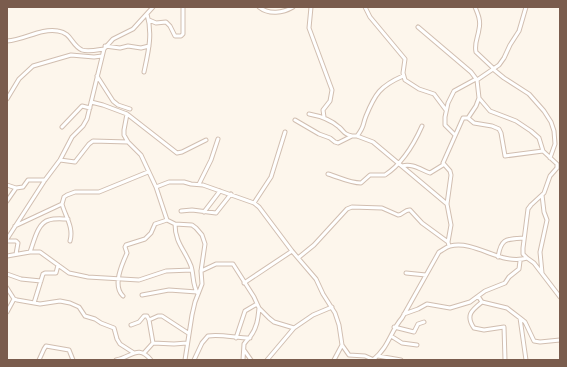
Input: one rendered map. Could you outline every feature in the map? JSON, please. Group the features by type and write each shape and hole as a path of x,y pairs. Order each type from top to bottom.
{"street":[{"path":"16,254 18,245 17,242 7,240 9,233 60,160 72,137 83,126 87,119 104,48 113,39 133,29 153,7"},
{"path":"149,20 156,23 164,22 168,24 174,35 180,36 183,34 184,7"},
{"path":"260,7 265,10 285,12 292,7"},
{"path":"311,7 309,28 332,90 330,101 323,110 324,117"},
{"path":"365,7 370,17 405,59 403,76 405,80 410,85 434,94 446,110"},
{"path":"475,7 480,22 475,44 476,52 504,78 529,94 544,111 553,127 555,138 554,148 550,158"},
{"path":"455,135 445,125 446,110 454,91 477,79 502,62 519,31 526,7"},
{"path":"144,72 150,33 147,14"},
{"path":"418,27 471,72 477,79 479,98 476,106 468,118 463,118 443,161 443,165"},
{"path":"7,40 18,40 37,33 56,31 66,33 77,46 84,50 121,48 126,46 141,48 149,46"},
{"path":"7,99 19,79 33,66 71,55 94,57 102,56"},
{"path":"97,76 113,101 118,105 130,109"},
{"path":"357,136 364,127 367,115 378,92 388,83 403,76"},
{"path":"479,98 490,111 516,121 531,131 539,138 543,151 557,164 559,168 550,176 544,193 528,209 523,254 534,263 560,297"},
{"path":"91,102 127,114 177,153 206,140"},
{"path":"62,127 82,106 90,108"},
{"path":"127,114 124,135 128,142 141,155 156,187 167,220 175,224 192,225 202,235 205,244 201,271 202,284 197,293 188,333 185,360"},
{"path":"309,114 324,117 339,126 346,135 357,136 374,142 447,204"},
{"path":"468,118 474,123 492,126 499,129 505,156 509,157 543,151"},
{"path":"295,120 338,143 352,136"},
{"path":"328,174 348,181 361,183 370,175 386,175 399,163 414,143 422,126"},
{"path":"254,203 271,177 285,132"},
{"path":"198,184 211,160 218,139"},
{"path":"60,160 75,162 93,141 128,142"},
{"path":"402,166 413,166 430,173 443,165"},
{"path":"443,165 448,168 451,175 447,204 451,225 448,242 449,246"},
{"path":"70,241 71,232 68,218 62,204 67,195 75,192 99,192 148,172"},
{"path":"7,185 16,188 24,187 28,180 45,180"},
{"path":"156,187 174,181 198,184 254,203 263,212 292,251 316,279 323,294 332,307 339,325 342,345 349,355 365,356 374,360 385,348 394,327 404,314 439,252 449,246 459,246 470,247 509,260 520,260 526,258"},
{"path":"7,200 16,188"},
{"path":"204,212 220,191"},
{"path":"181,210 192,210 216,214 231,194"},
{"path":"542,195 544,212 547,220 540,252 542,273"},
{"path":"14,227 62,204"},
{"path":"298,258 314,245 347,209 352,207 382,208 398,215 401,215 406,210 410,210 422,222 448,242"},
{"path":"30,252 40,226 45,221 51,219 68,218"},
{"path":"122,296 118,279 122,263 127,253 125,247 126,245 145,239 155,224 167,220"},
{"path":"175,224 176,238 192,270 193,282 197,293"},
{"path":"498,257 500,245 502,243 508,240 524,238"},
{"path":"244,283 292,251"},
{"path":"7,256 30,252 43,254 69,273 88,277 139,280 166,271 192,270"},
{"path":"404,314 427,304 450,308 470,302 485,291 505,283 509,277 519,269 520,260"},
{"path":"201,271 216,264 233,264 244,283 254,296 259,308 274,322 294,328"},
{"path":"34,303 44,273 56,273 58,265"},
{"path":"406,273 426,275"},
{"path":"7,274 21,279 41,281"},
{"path":"7,288 14,299 40,304 60,301 75,304 85,316 114,328 120,344 134,353"},
{"path":"142,295 169,290 197,293"},
{"path":"478,296 482,302 507,308 525,322 534,341 540,342 560,340"},
{"path":"7,312 14,299"},
{"path":"482,302 472,310 470,314 471,324 474,328 484,330 504,328 505,360"},
{"path":"236,338 245,311 257,304"},
{"path":"267,360 294,328 313,315 332,307"},
{"path":"243,360 244,342 250,338 258,322 259,308"},
{"path":"131,325 139,322 145,316 149,320 153,343"},
{"path":"149,320 162,316 188,333"},
{"path":"520,318 526,360"},
{"path":"394,327 414,332 418,324 424,322"},
{"path":"194,360 208,336 217,335 236,338 250,338"},
{"path":"391,336 402,343 417,345"},
{"path":"153,343 187,344"},
{"path":"144,353 153,343"},
{"path":"334,360 342,345"},
{"path":"39,360 46,346 50,346 68,350 74,360"},
{"path":"243,350 251,360"},
{"path":"116,360 134,353 144,353 151,360"},
{"path":"378,356 401,360"}]}
